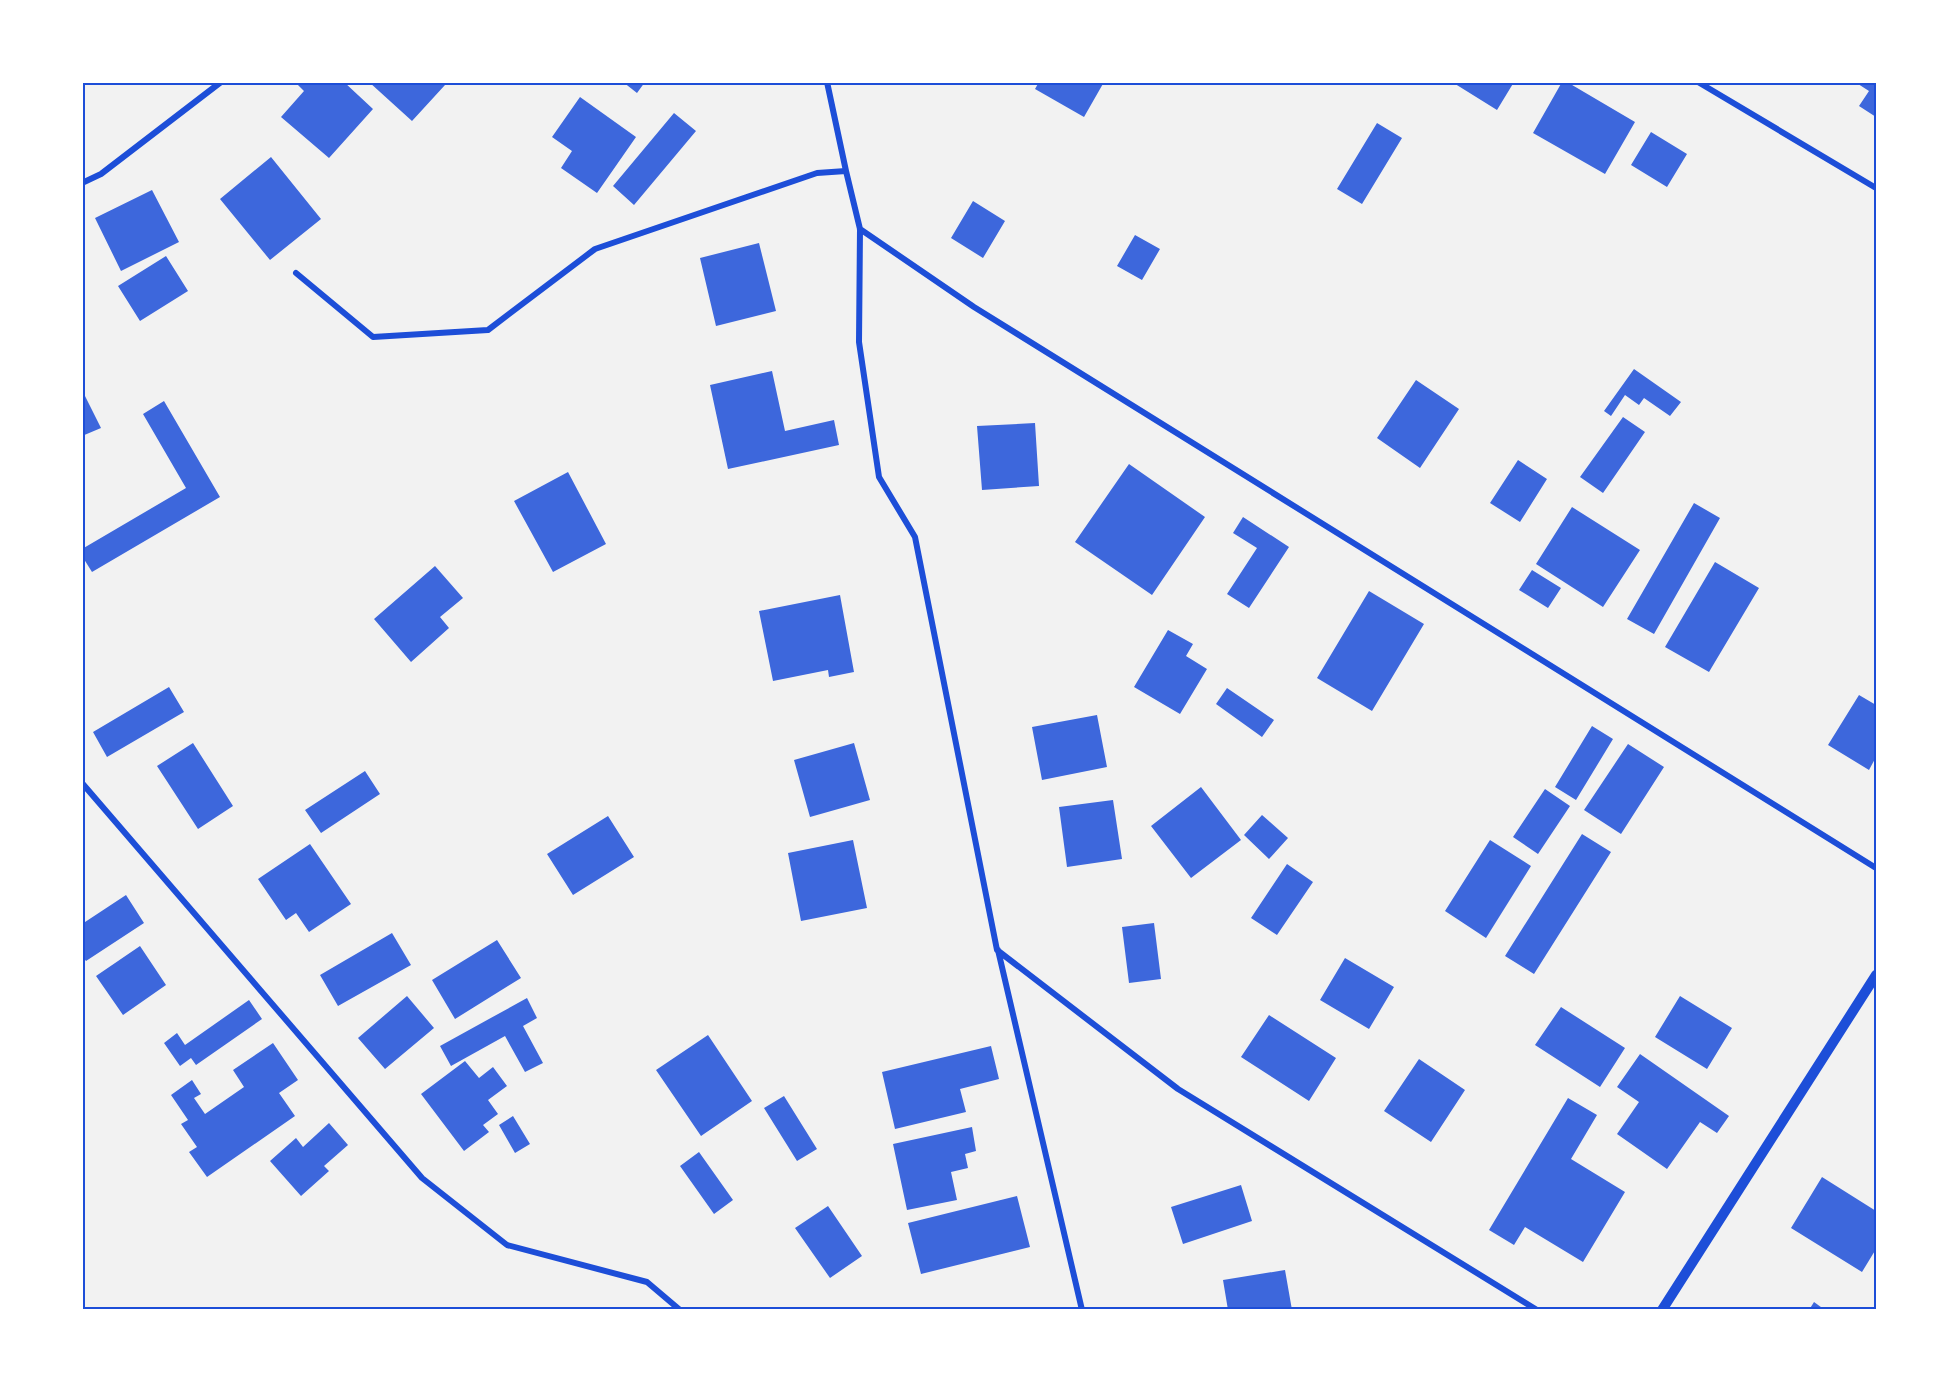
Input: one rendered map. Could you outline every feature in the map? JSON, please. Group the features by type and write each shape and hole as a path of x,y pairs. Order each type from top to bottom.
{"street":[{"path":"82,183 101,174 221,82"},
{"path":"827,82 860,230 859,342 879,477 915,537 997,950 1082,1310"},
{"path":"1698,82 1876,188"},
{"path":"296,273 374,337 488,330 596,249 817,173 846,171"},
{"path":"860,230 974,307 1876,868"},
{"path":"82,783 422,1178 507,1245 647,1282 680,1310"},
{"path":"997,950 1178,1089 1537,1310"},
{"path":"1662,1310 1876,975"}],"building":[{"path":"295,82 344,82 373,109 329,158 281,117 304,91"},
{"path":"369,82 442,82 445,85 412,121"},
{"path":"623,82 645,82 637,93"},
{"path":"1039,82 1104,82 1084,117 1035,89"},
{"path":"1452,82 1514,82 1497,110"},
{"path":"1562,82 1567,82 1635,122 1605,174 1533,133"},
{"path":"1855,82 1876,82 1876,117 1859,106 1869,91"},
{"path":"580,97 636,137 597,193 561,168 572,151 552,137"},
{"path":"674,113 696,131 634,205 613,186"},
{"path":"1377,123 1402,138 1362,204 1337,189"},
{"path":"1651,132 1687,154 1667,187 1631,165"},
{"path":"271,157 321,219 270,260 220,199"},
{"path":"152,190 179,242 121,271 95,218"},
{"path":"973,201 1005,221 983,258 951,238"},
{"path":"1135,235 1160,249 1142,280 1117,266"},
{"path":"759,243 776,311 716,326 700,258"},
{"path":"166,256 188,291 140,321 118,286"},
{"path":"1634,369 1681,402 1670,416 1644,398 1639,405 1625,395 1611,416 1604,411"},
{"path":"772,371 785,431 834,420 839,445 728,469 710,385"},
{"path":"1416,380 1459,409 1420,468 1377,438"},
{"path":"82,390 101,428 82,436"},
{"path":"164,401 220,497 92,572 82,556 82,549 186,488 143,414"},
{"path":"1623,417 1645,432 1603,493 1580,477"},
{"path":"1035,423 1039,486 982,490 977,426"},
{"path":"1518,460 1547,479 1520,522 1490,503"},
{"path":"1129,464 1205,517 1152,595 1075,542"},
{"path":"568,472 606,544 553,572 514,501"},
{"path":"1694,503 1720,518 1654,634 1627,619"},
{"path":"1572,507 1640,550 1603,607 1536,564"},
{"path":"1243,517 1289,547 1249,608 1227,594 1257,548 1233,533"},
{"path":"1715,562 1759,588 1709,672 1665,647"},
{"path":"435,566 463,598 440,617 449,628 411,662 374,619"},
{"path":"1532,570 1561,588 1548,608 1519,590"},
{"path":"1369,591 1424,624 1372,711 1317,678"},
{"path":"840,595 854,672 829,677 828,670 773,681 759,611"},
{"path":"1168,630 1193,644 1186,656 1207,669 1180,714 1134,687"},
{"path":"169,687 184,712 107,757 93,732"},
{"path":"1227,688 1274,720 1262,737 1216,704"},
{"path":"1859,695 1876,705 1876,757 1869,770 1828,745"},
{"path":"1097,715 1107,767 1042,780 1032,727"},
{"path":"1592,726 1613,739 1576,800 1555,787"},
{"path":"193,743 233,806 198,829 157,766"},
{"path":"854,743 870,800 810,817 794,760"},
{"path":"1628,744 1664,767 1621,834 1584,810"},
{"path":"365,771 380,794 321,833 305,810"},
{"path":"1201,787 1241,840 1191,878 1151,826"},
{"path":"1545,789 1570,806 1538,854 1513,837"},
{"path":"1113,800 1122,859 1067,867 1059,807"},
{"path":"1262,815 1288,838 1269,859 1244,835"},
{"path":"608,816 634,857 573,895 547,854"},
{"path":"1582,834 1611,852 1534,974 1505,956"},
{"path":"853,840 867,908 801,921 788,853"},
{"path":"1490,840 1531,866 1486,938 1445,911"},
{"path":"310,844 351,904 309,932 296,913 286,920 258,879"},
{"path":"1287,864 1313,882 1277,935 1251,918"},
{"path":"126,895 144,923 86,961 82,956 82,924"},
{"path":"1154,923 1161,979 1129,983 1122,927"},
{"path":"392,933 411,965 338,1006 320,975"},
{"path":"497,940 521,978 455,1019 432,980"},
{"path":"140,946 166,985 123,1015 96,976"},
{"path":"1345,958 1394,987 1369,1029 1320,1000"},
{"path":"407,996 434,1028 385,1069 358,1038"},
{"path":"1680,996 1732,1028 1707,1069 1655,1037"},
{"path":"527,998 537,1018 523,1026 543,1063 525,1072 505,1036 451,1066 440,1046"},
{"path":"249,1000 262,1019 196,1065 191,1058 180,1066 164,1043 177,1033 185,1045"},
{"path":"1561,1007 1625,1048 1600,1087 1535,1045"},
{"path":"1269,1015 1336,1058 1309,1101 1241,1057"},
{"path":"708,1035 752,1101 701,1136 656,1070"},
{"path":"273,1043 298,1080 279,1093 295,1116 207,1177 189,1152 197,1147 181,1124 188,1120 171,1095 192,1080 201,1094 194,1098 205,1114 244,1087 233,1070"},
{"path":"991,1046 999,1079 960,1089 966,1112 895,1129 882,1072"},
{"path":"1640,1054 1729,1116 1717,1133 1700,1122 1667,1169 1617,1134 1639,1102 1617,1087"},
{"path":"1419,1059 1465,1090 1431,1142 1384,1111"},
{"path":"465,1061 479,1078 493,1067 507,1086 488,1100 498,1114 483,1125 489,1132 464,1151 421,1094"},
{"path":"784,1096 817,1149 797,1161 764,1108"},
{"path":"1568,1098 1597,1115 1571,1159 1625,1192 1583,1262 1525,1227 1514,1245 1489,1230"},
{"path":"513,1116 530,1144 515,1153 499,1125"},
{"path":"329,1123 348,1145 324,1166 329,1171 301,1196 270,1161 296,1138 303,1147"},
{"path":"972,1127 976,1151 965,1154 968,1168 951,1172 957,1200 907,1210 893,1144"},
{"path":"699,1152 733,1200 714,1214 680,1166"},
{"path":"1822,1177 1876,1211 1876,1249 1862,1272 1791,1228"},
{"path":"1241,1185 1252,1221 1183,1244 1171,1207"},
{"path":"1017,1196 1030,1247 921,1274 908,1223"},
{"path":"828,1206 862,1256 830,1278 795,1228"},
{"path":"1285,1270 1292,1310 1228,1310 1223,1280"},
{"path":"1814,1302 1825,1310 1809,1310"}]}
